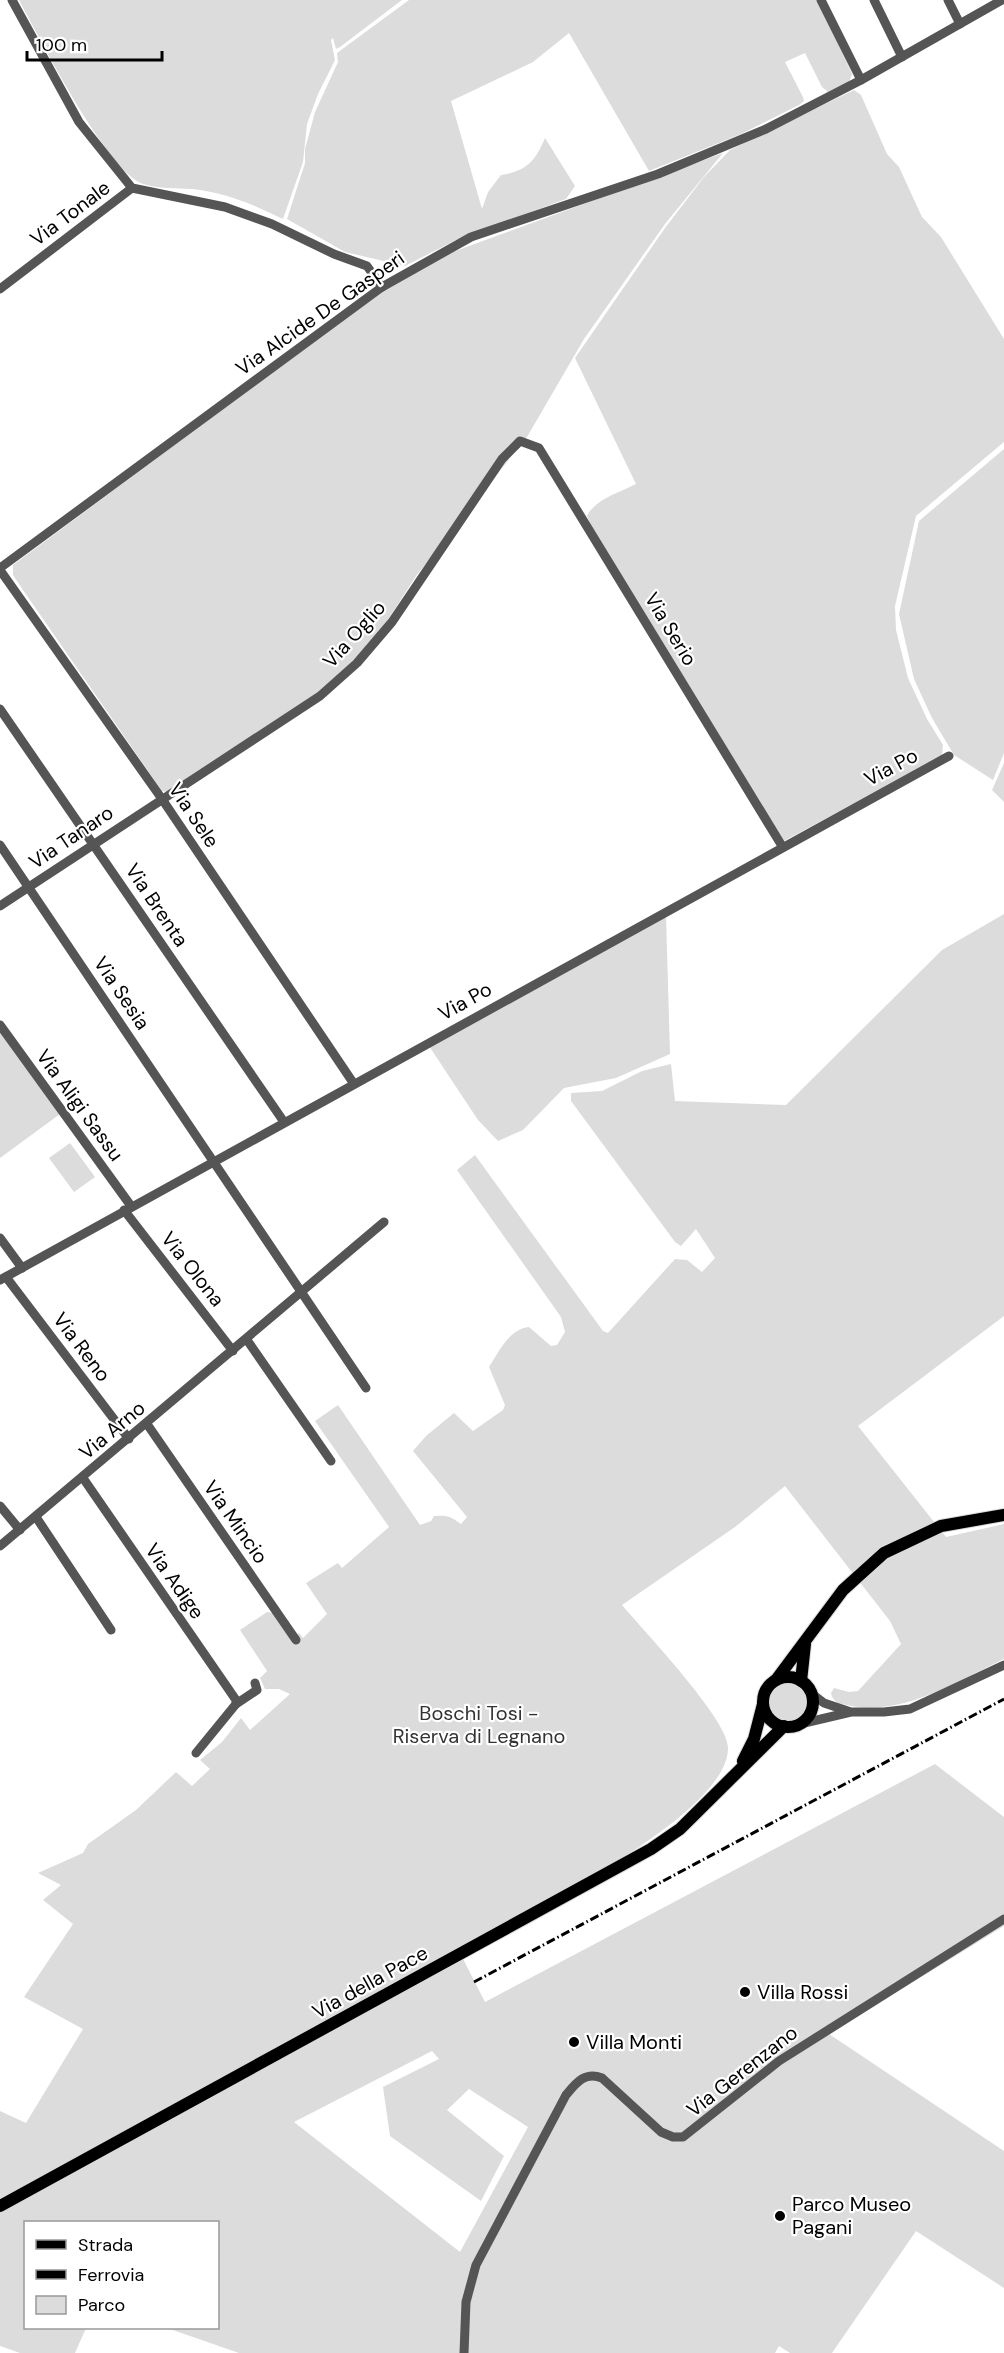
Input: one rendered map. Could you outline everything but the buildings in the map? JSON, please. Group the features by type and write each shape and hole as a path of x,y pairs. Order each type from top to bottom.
{"main road":[{"path":"776,1680 789,1677 801,1681 811,1693 812,1707 800,1724 784,1726 771,1720 763,1701 767,1689 805,1644 843,1590 884,1553 941,1526 1004,1515"},
{"path":"801,1681 805,1644"},
{"name":"Via della Pace","path":"740,1767 754,1739 763,1701"},
{"name":"Via della Pace","path":"0,2206 615,1871 680,1829 721,1791 740,1767 784,1726"}],"street":[{"path":"12,0 79,122 132,188 225,207 272,224 334,254 367,266 382,286"},
{"path":"821,0 861,81"},
{"path":"874,0 902,57"},
{"path":"948,0 960,24"},
{"name":"Via Alcide De Gasperi","path":"0,569 382,286 471,237 658,174 766,129 861,81 1002,0"},
{"name":"Via Tonale","path":"0,289 132,188"},
{"name":"Via Oglio","path":"162,799 320,696 357,663 399,613 502,459 520,441"},
{"name":"Via Serio","path":"520,441 539,448 782,846"},
{"name":"Via Sele","path":"0,569 162,799 354,1084"},
{"name":"Via Brenta","path":"0,709 284,1122"},
{"name":"Via Po","path":"3,1279 127,1208 949,756"},
{"name":"Via Tanaro","path":"0,906 162,799"},
{"name":"Via Sesia","path":"0,845 215,1160 366,1388"},
{"name":"Via Aligi Sassu","path":"0,1025 127,1208"},
{"name":"Via Olona","path":"127,1208 233,1351"},
{"name":"Via Arno","path":"0,1546 303,1293 384,1222"},
{"path":"0,1238 22,1268"},
{"name":"Via Reno","path":"3,1279 129,1439"},
{"path":"247,1340 331,1461"},
{"name":"Via Mincio","path":"147,1424 296,1640"},
{"name":"Via Adige","path":"83,1478 236,1700 236,1704"},
{"path":"0,1506 20,1530"},
{"path":"36,1517 111,1630"},
{"path":"800,1724 850,1712 910,1709 1004,1665"},
{"path":"196,1753 236,1704 257,1690 255,1683"},
{"path":"811,1693 824,1703 850,1712"},
{"name":"Via Gerenzano","path":"464,2353 466,2302 483,2248 566,2095 582,2078 590,2075 602,2078 661,2132 673,2137 683,2137 779,2061 1004,1919"}],"green space":[{"path":"19,0 402,0 340,47 336,49 333,38 331,40 335,60 318,94 307,124 303,162 283,219 227,196 192,189 149,186 128,174 93,130"},
{"path":"409,0 818,0 852,74 849,82 828,92 822,87 805,53 785,62 804,101 741,134 649,171 569,33 533,62 451,101 482,209 488,192 501,175 517,171 529,164 545,138 575,186 566,199 456,240 405,266 345,252 287,219 305,163 305,149 315,112 338,62 337,53"},
{"path":"854,90 861,95 887,154 899,167 922,217 941,237 1004,339 1004,442 916,516 895,606 896,630 908,678 927,719 943,745 942,756 782,842 594,533 587,516 591,510 602,501 636,484 575,358 665,228 704,177 730,150"},
{"path":"723,153 665,224 584,339 527,437 416,576 380,632 340,678 167,792 162,791 13,575 13,565 377,295 429,263 450,253"},
{"path":"1004,449 1004,753 993,780 954,755 932,718 914,679 899,614 919,521"},
{"path":"1004,763 1004,802 992,790"},
{"name":"Boschi Tosi - Riserva di Legnano","path":"1004,914 1004,1316 858,1426 946,1537 1004,1524 1004,1659 931,1694 892,1706 852,1706 836,1701 831,1693 834,1688 849,1692 858,1691 901,1644 890,1621 785,1486 735,1527 622,1605 683,1674 714,1716 728,1747 719,1774 695,1804 615,1862 458,1949 485,2002 935,1764 1004,1817 1004,1926 829,2034 1004,2151 1004,2288 916,2231 832,2353 790,2353 779,2346 775,2353 239,2353 170,2329 219,2329 219,2221 24,2221 24,2329 86,2329 75,2353 20,2353 0,2346 0,2111 26,2123 83,2029 24,1997 73,1924 43,1900 61,1885 38,1873 83,1853 88,1844 136,1810 176,1772 192,1786 210,1769 200,1760 222,1742 241,1718 250,1730 290,1694 279,1689 265,1689 260,1678 267,1671 240,1630 267,1612 273,1613 291,1639 299,1633 303,1638 327,1614 306,1583 338,1563 342,1568 389,1527 315,1421 338,1405 420,1525 431,1521 434,1516 449,1517 461,1524 467,1517 413,1451 426,1436 454,1413 473,1431 503,1410 505,1405 489,1367 505,1342 516,1332 529,1327 551,1346 557,1345 565,1332 561,1317 457,1170 475,1155 603,1331 608,1333 675,1259 687,1260 702,1272 715,1258 696,1229 681,1246 675,1242 571,1101 571,1093 602,1091 642,1071 671,1064 675,1101 786,1105 942,950","holes":["432,2051 439,2059 383,2087 390,2136 481,2201 504,2156 447,2110 469,2089 528,2127 460,2252 294,2122"]},
{"path":"666,916 670,1054 616,1078 564,1088 523,1130 498,1141 478,1120 429,1046"},
{"path":"0,1032 60,1114 0,1158"},
{"path":"70,1143 95,1177 74,1192 49,1158"},
{"path":"788,1682 796,1683 802,1688 807,1694 807,1710 802,1716 796,1721 788,1722 780,1721 774,1716 769,1710 768,1702 769,1694 774,1688 780,1683"}],"railway":[{"path":"474,1982 1004,1699"}],"place":[{"name":"Villa Rossi","path":"745,1992"},
{"name":"Villa Monti","path":"574,2042"},
{"name":"Parco Museo Pagani","path":"780,2216"}]}
